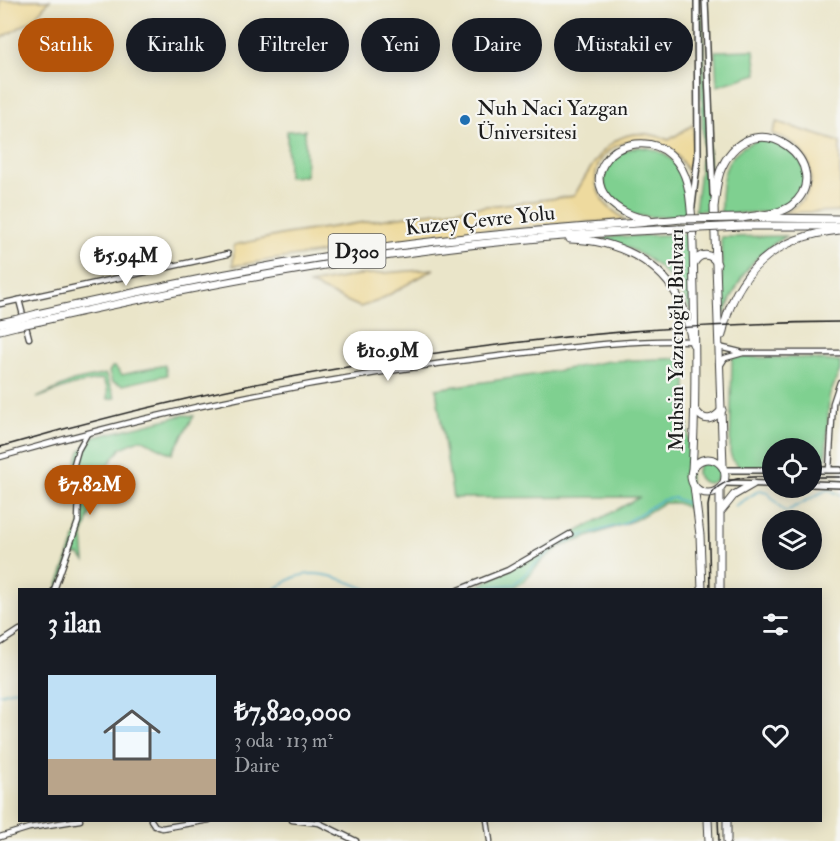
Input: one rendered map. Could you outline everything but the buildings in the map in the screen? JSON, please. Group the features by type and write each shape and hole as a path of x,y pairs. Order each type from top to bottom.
{"highway":[{"name":"Muhsin Yazıcıoğlu Bulvarı","path":"724,468 714,207 721,169 737,146 748,140 765,137 790,144 802,154 808,169 807,186 803,194 790,207 782,211 742,218"},
{"name":"Muhsin Yazıcıoğlu Bulvarı","path":"681,219 644,219 619,211 610,204 601,186 602,167 606,159 614,152 633,145 663,148 671,154 684,171 692,210 696,411 692,470"},
{"name":"D300","path":"681,219 840,219"},
{"name":"Kuzey Çevre Yolu","path":"38,317 232,272 347,253 507,233 681,219"},
{"name":"Kuzey Çevre Yolu","path":"38,317 243,277 380,255 493,242 614,231 743,226 840,226"},
{"path":"719,346 736,294 754,267 789,243 812,234 840,230"},
{"path":"493,242 586,239 602,241 630,252 650,264 672,288 682,306 695,353"},
{"path":"693,266 697,259 706,255 713,258 717,264"},
{"name":"D300","path":"0,330 38,317"},
{"name":"D300","path":"0,323 15,323"},
{"path":"696,411 702,418 709,420 715,418 722,410"},
{"path":"702,588 700,535 692,470 705,459 715,460 724,468 720,588"},
{"path":"722,510 734,495 753,484"},
{"path":"694,486 708,494 723,486"},
{"path":"708,822 709,841"},
{"path":"727,822 727,841"}],"street":[{"path":"692,210 698,157 697,0"},
{"path":"705,0 714,207"},
{"path":"0,304 228,254"},
{"path":"19,300 29,338"},
{"path":"0,457 245,396 395,369 570,348 653,341 692,341"},
{"path":"719,346 743,353"},
{"path":"720,366 725,358 743,353 840,352"},
{"path":"829,470 834,397 840,382"},
{"path":"834,397 840,400"},
{"path":"55,588 78,522 80,489 74,464 78,450 87,434"},
{"path":"724,468 762,470"},
{"path":"822,470 840,470"},
{"path":"723,486 762,484"},
{"path":"822,484 840,485"},
{"path":"463,588 508,570 570,534"},
{"path":"0,643 18,631"},
{"path":"0,837 29,828 67,822"},
{"path":"152,822 155,826 162,828 197,822"},
{"path":"306,822 319,824 356,841"},
{"path":"487,822 490,841"}],"green space":[{"path":"699,14 702,14 711,210 695,211 703,146"},
{"path":"754,50 757,74 717,86 715,51"},
{"path":"305,130 306,176 288,177 287,131"},
{"path":"763,139 784,145 796,152 803,165 805,187 788,206 766,212 721,214 723,177 732,157 750,143"},
{"path":"639,147 653,149 664,154 678,169 685,190 688,215 638,216 623,210 613,201 607,192 605,182 610,163 627,150"},
{"path":"691,234 692,316 678,289 659,267 634,251 606,240 606,237"},
{"path":"787,236 764,251 747,270 723,318 721,237"},
{"path":"732,357 801,358 840,362 840,370 829,397 826,457 823,463 822,438 762,438 762,467 740,468 732,459 730,452"},
{"path":"685,358 691,509 677,503 663,503 635,520 560,547 544,559 523,582 514,587 475,588 640,497 453,498 436,389 609,361"},
{"path":"165,365 167,375 123,385 112,382 109,372 112,367 115,367 122,375"},
{"path":"105,374 115,398 108,399 107,388 102,379 73,385 37,398 73,381"},
{"path":"184,415 194,416 172,454 141,439 121,448 105,469 83,536 85,561 79,555 71,555 59,588 57,588 80,525 83,489 76,464 80,451 95,437"},
{"path":"704,461 712,461 719,468 719,476 712,483 704,483 697,476 697,468"}],"sand":[{"path":"0,0 50,0 34,18 18,18 18,29 0,39"},
{"path":"777,122 840,142 840,211 781,213 796,206 806,196 811,172 807,159 799,148 787,139 772,134"},
{"path":"694,124 691,182 680,159 663,145 644,140 625,142 609,151 599,164 596,182 604,202 625,220 526,227 428,238 233,266 234,245 286,234 419,214 574,196 600,155 621,137 650,134 669,140"},
{"path":"434,269 378,301 360,307 309,284 359,275"}],"waterway":[{"path":"735,506 760,490 767,492 785,512 828,489 840,495"},
{"path":"470,588 514,584 554,547 580,536 623,524 662,500 674,498 687,503"},
{"path":"276,588 295,577 308,574 335,577 364,588"},
{"path":"0,694 18,689"}],"tram line":[{"path":"710,588 708,506 711,496 724,483 743,478 762,477"},
{"path":"822,477 840,477"},
{"path":"718,822 719,841"}],"railway":[{"path":"0,447 101,419 205,395 416,356 629,331 840,322"}],"place":[{"name":"Nuh Naci Yazgan Üniversitesi","path":"465,120"}]}
